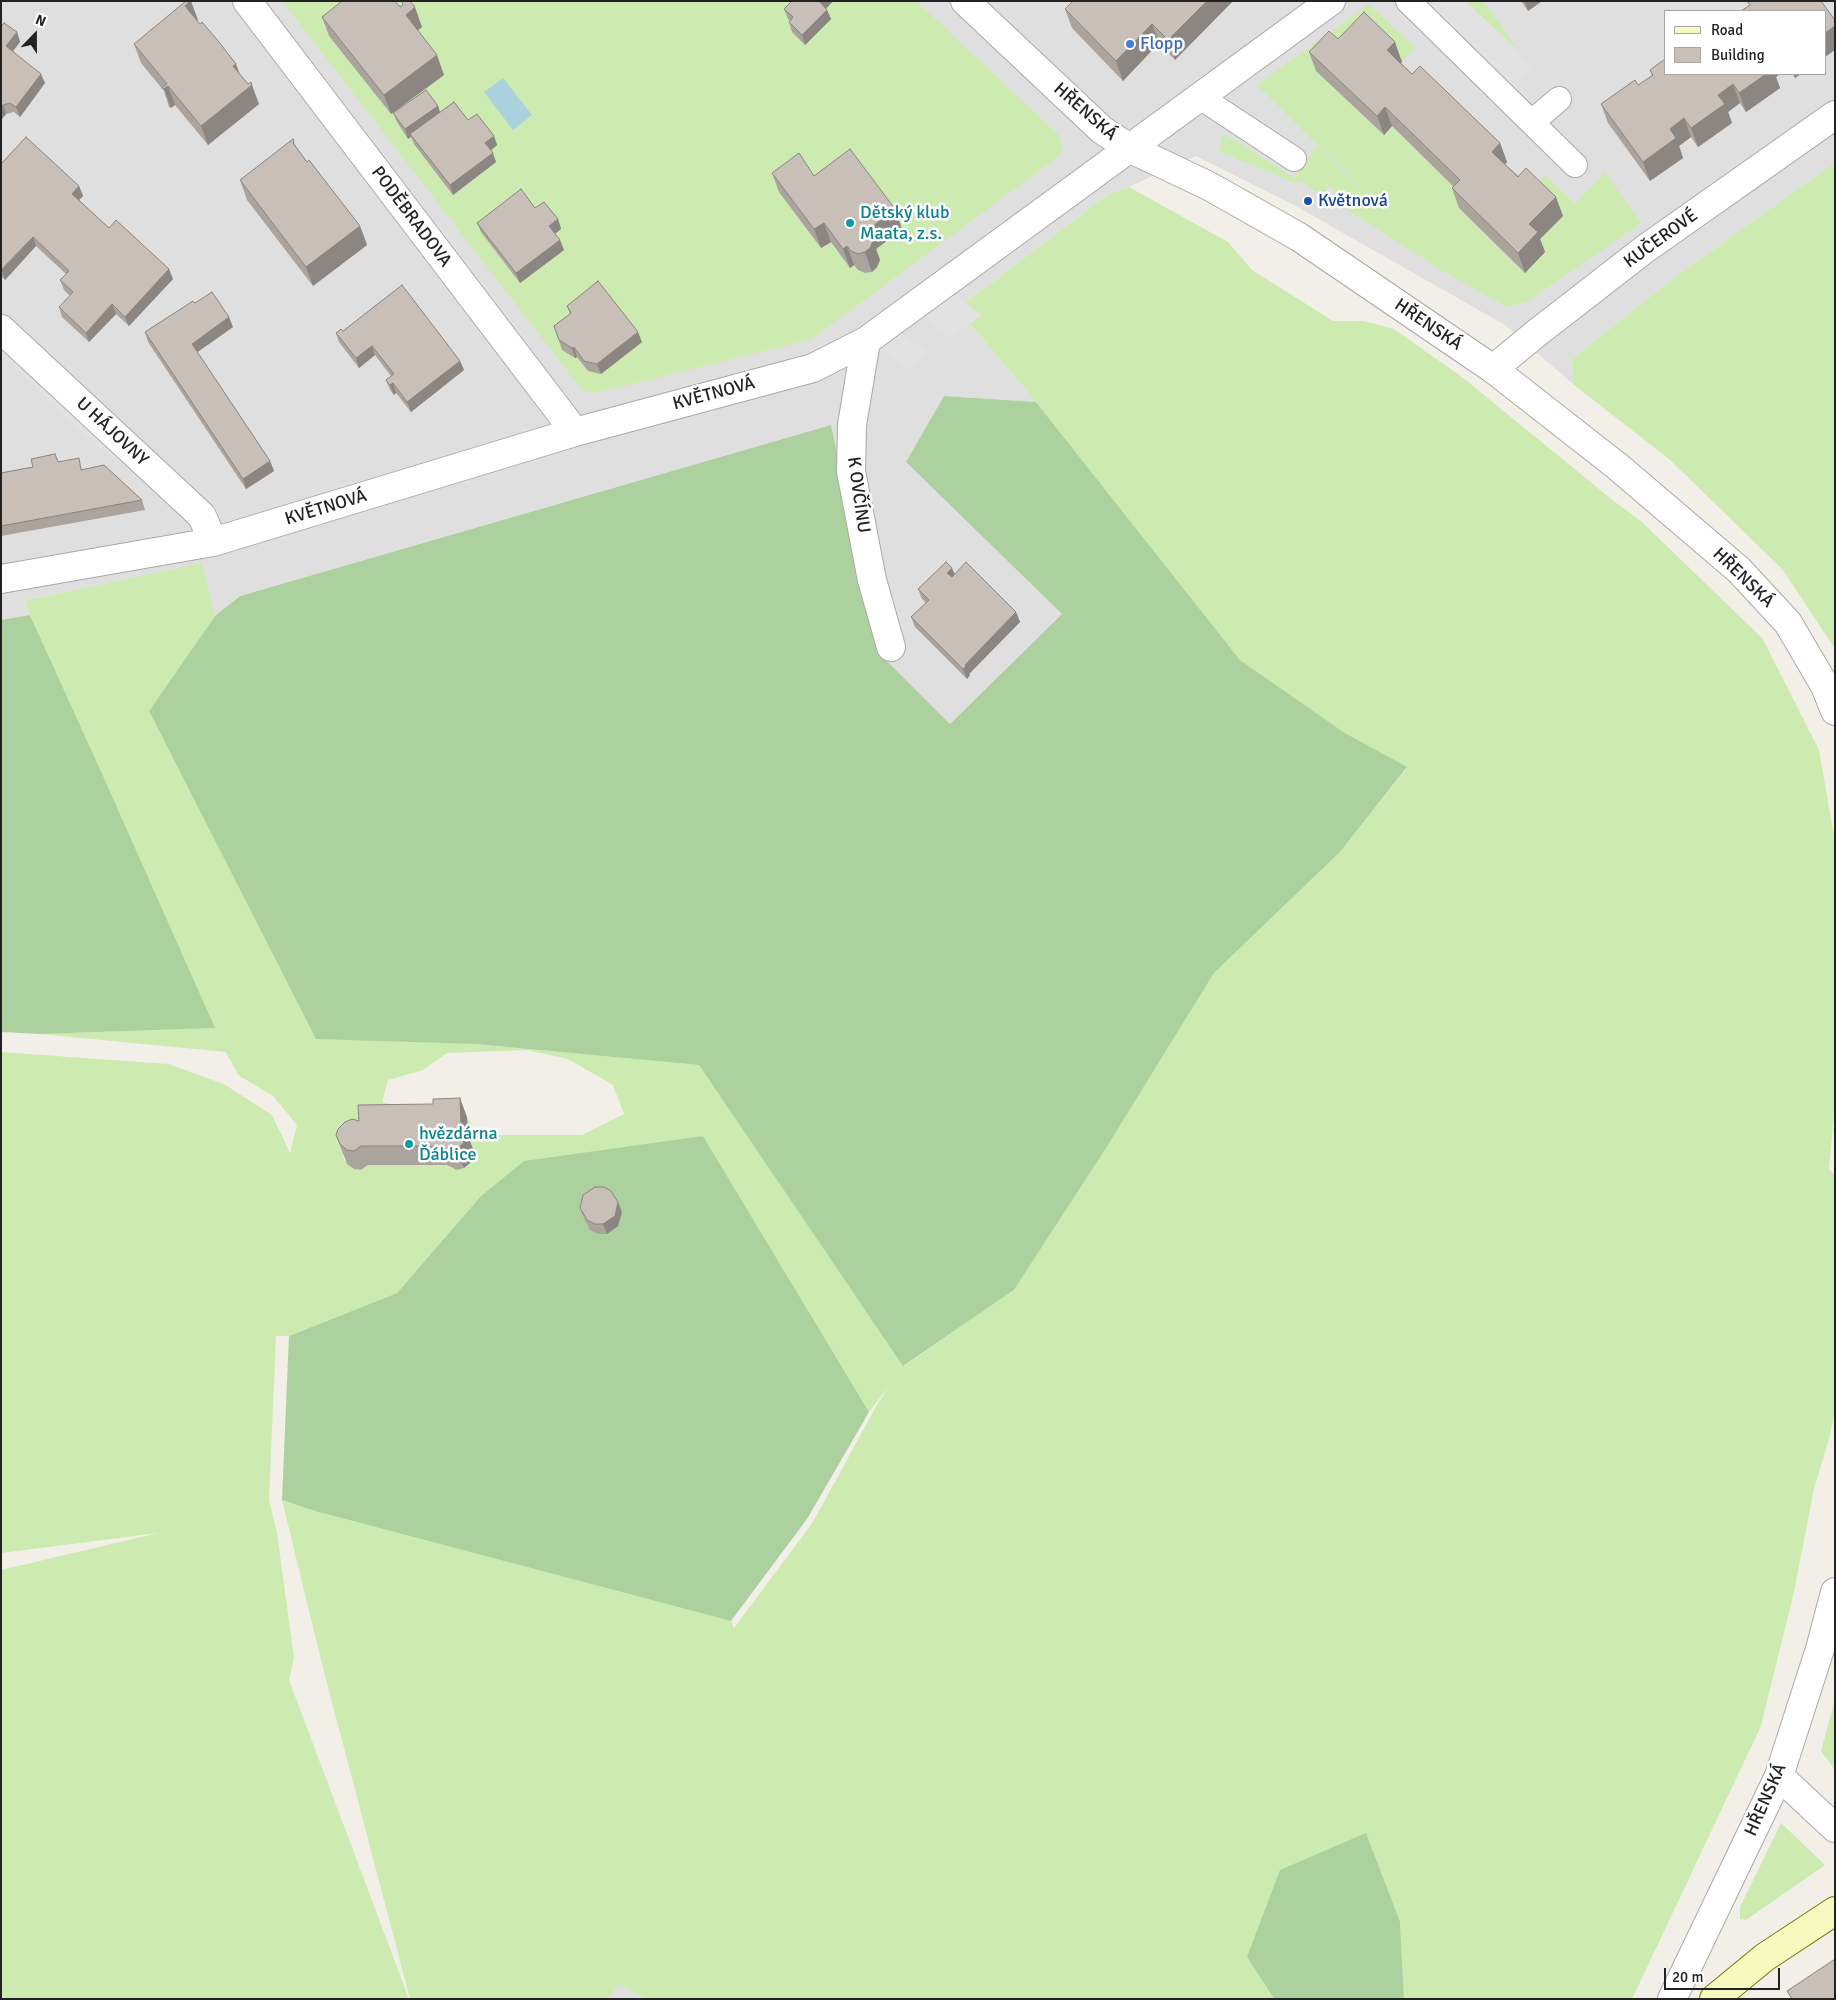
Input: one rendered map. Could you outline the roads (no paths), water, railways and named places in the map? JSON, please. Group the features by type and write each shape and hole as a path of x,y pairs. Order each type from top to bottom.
{"main road":[{"path":"1714,1999 1766,1957 1835,1911"}],"street":[{"name":"PODĚBRADOVA","path":"247,1 575,432"},
{"name":"HŘENSKÁ","path":"965,1 1102,130 1131,149 1209,186 1299,237 1493,369 1618,466 1738,570 1788,623 1825,686 1835,711"},
{"name":"KVĚTNOVÁ","path":"1,579 213,542 575,432 813,368 866,341 1331,1"},
{"name":"KUČEROVÉ","path":"1493,369 1645,250 1835,114"},
{"name":"U HÁJOVNY","path":"1,329 202,516 213,542"},
{"name":"K OVČÍNU","path":"866,341 852,425 852,470 872,580 891,647"},
{"name":"HŘENSKÁ","path":"1672,1999 1779,1776 1820,1649 1835,1592"},
{"path":"1779,1776 1835,1828"}],"lane":[{"path":"1408,1 1575,165"},
{"path":"1200,98 1294,159"},
{"path":"1532,122 1559,99"}],"water":[{"path":"503,78 532,115 513,130 484,92"}],"place":[{"name":"Flopp","path":"1130,44"},
{"name":"Květnová","path":"1308,201"},
{"name":"Dětský klub Maata, z.s.","path":"850,223"},
{"name":"hvězdárna Ďáblice","path":"409,1144"}]}
